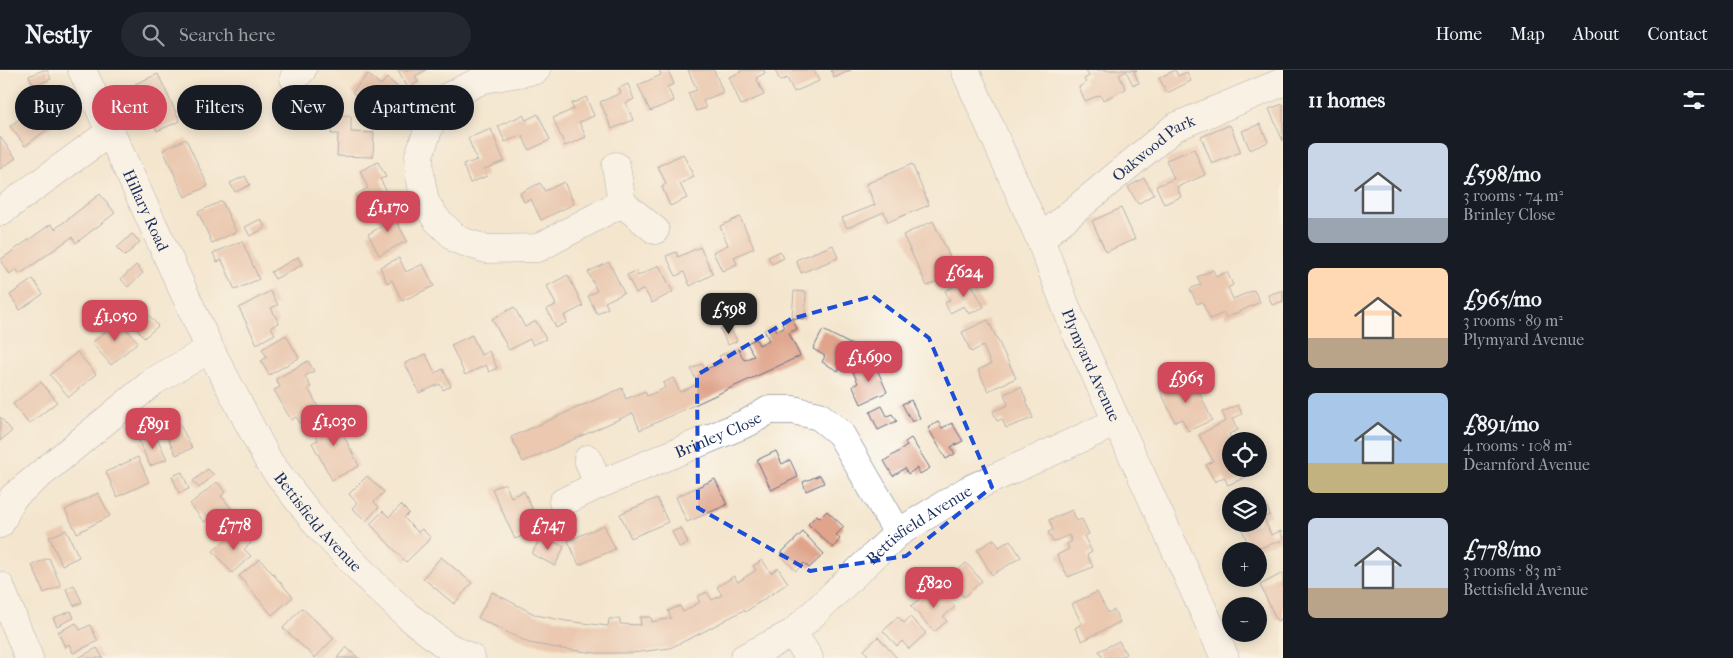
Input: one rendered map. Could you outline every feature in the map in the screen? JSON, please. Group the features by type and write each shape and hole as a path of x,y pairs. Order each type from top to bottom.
{"street":[{"name":"Hillary Road","path":"82,70 210,349"},
{"path":"536,70 484,79 447,97 435,111 419,155 420,175 425,202 437,220 458,240 486,249 538,248 622,203"},
{"name":"Plymyard Avenue","path":"965,70 1040,239 1075,330 1225,658"},
{"name":"Oakwood Park","path":"1040,239 1175,127 1283,82"},
{"path":"0,212 110,132"},
{"path":"616,166 622,203 655,230"},
{"path":"0,524 13,497 154,382 210,349"},
{"name":"Bettisfield Avenue","path":"210,349 269,462 319,527 408,616 445,645 471,658"},
{"name":"Brinley Close","path":"563,502 598,484 749,422 769,410 793,410 819,416 840,433 898,533"},
{"name":"Bettisfield Avenue","path":"744,658 792,633 898,533 968,490 1117,422"},
{"path":"588,459 598,484"},
{"path":"0,586 29,658"},
{"path":"792,633 809,658"}],"highlighted area":[{"path":"873,296 929,338 992,487 906,556 810,571 698,508 697,375 791,319"}],"building":[{"path":"47,70 51,79 34,85 29,76"},
{"path":"398,70 426,70 415,76 418,82 413,85 406,85"},
{"path":"659,70 668,70 674,84 667,87 674,101 650,111 638,85 661,75"},
{"path":"688,70 714,70 723,92 703,101 706,108 696,111 688,93 697,90"},
{"path":"740,70 764,70 765,73 756,78 764,95 741,105 729,77 741,72"},
{"path":"775,70 814,70 819,81 794,92 787,78 780,81"},
{"path":"831,70 851,70 834,78"},
{"path":"1086,70 1137,70 1134,72 1139,83 1133,85 1126,71 1119,75 1126,89 1103,100 1100,95 1085,101 1079,87 1086,83 1084,79 1089,76"},
{"path":"1175,70 1178,76 1187,72 1191,81 1167,93 1159,78"},
{"path":"158,74 163,85 135,85"},
{"path":"368,74 381,85 358,85"},
{"path":"387,78 395,85 381,85"},
{"path":"628,84 634,99 626,103 633,120 612,129 600,102 621,93 619,88"},
{"path":"167,93 177,115 177,122 167,127"},
{"path":"586,97 594,116 579,122 586,137 565,146 553,118 574,109 571,104"},
{"path":"1283,104 1283,141 1269,109"},
{"path":"538,114 550,140 529,150 522,135 505,142 498,126 523,115 526,120"},
{"path":"344,116 351,116 351,132 374,133 373,157 337,156 338,134 331,134 331,130 344,130"},
{"path":"15,122 15,130 47,130 25,146 10,126"},
{"path":"1260,124 1268,142 1250,150 1242,131"},
{"path":"1230,125 1241,152 1212,164 1201,137"},
{"path":"491,129 504,161 484,169 487,176 470,183 463,165 477,160 468,138"},
{"path":"0,137 16,158 0,169"},
{"path":"186,139 208,186 185,197 163,150"},
{"path":"1194,149 1205,175 1177,187 1181,197 1164,204 1156,186 1174,179 1166,160"},
{"path":"683,154 694,177 680,184 687,198 670,206 662,187 666,184 658,166"},
{"path":"378,162 386,177 380,179 393,203 367,216 355,195 368,188 360,171"},
{"path":"912,164 929,205 888,222 884,212 847,228 842,218 875,205 866,184"},
{"path":"245,176 250,185 235,192 230,183"},
{"path":"1144,178 1154,194 1138,204 1128,187"},
{"path":"564,182 574,204 541,220 531,199 524,202 520,193 540,183 545,191"},
{"path":"100,194 115,213 76,243 72,237 20,274 16,269 10,274 0,260 51,224 55,229"},
{"path":"222,201 236,232 212,243 198,212"},
{"path":"395,208 400,218 396,220 407,241 379,255 368,234 382,226 377,218"},
{"path":"1121,208 1135,239 1106,252 1092,221"},
{"path":"740,217 754,248 734,257 737,264 722,271 713,252 728,245 720,226"},
{"path":"261,219 265,228 250,236 245,227"},
{"path":"933,221 957,272 927,286 903,235"},
{"path":"132,234 140,242 125,256 117,248"},
{"path":"242,241 259,279 235,290 222,260 217,262 213,253"},
{"path":"833,245 838,258 801,273 796,260"},
{"path":"700,247 713,274 690,286 684,272 676,276 666,256 676,252 678,257"},
{"path":"780,251 784,258 772,264 768,257"},
{"path":"298,257 302,265 275,279 271,272"},
{"path":"399,258 406,272 423,264 434,286 402,301 392,280 387,283 380,267"},
{"path":"609,262 624,293 605,302 608,308 597,314 588,296 597,291 588,272"},
{"path":"136,265 143,273 128,287 121,279"},
{"path":"659,265 673,292 652,303 644,289 636,293 627,275 636,271 638,276"},
{"path":"1213,270 1216,277 1227,272 1233,285 1228,288 1233,299 1254,290 1260,302 1226,318 1224,313 1210,319 1202,302 1197,304 1190,289 1201,284 1197,277"},
{"path":"568,275 583,306 564,316 567,322 556,328 547,309 556,305 547,286"},
{"path":"33,279 43,294 20,310 10,295"},
{"path":"969,279 984,307 969,314 964,306 950,313 945,303 950,300 945,291"},
{"path":"1283,290 1283,301 1272,305 1268,295"},
{"path":"270,291 278,305 271,308 279,323 271,327 275,334 257,344 239,308"},
{"path":"794,291 806,292 805,319 792,318"},
{"path":"140,304 158,326 144,338 126,315"},
{"path":"514,307 525,327 536,321 546,339 533,345 530,339 509,350 492,319"},
{"path":"792,318 797,329 789,333 800,356 640,430 633,413 523,462 511,437 622,388 626,399 645,391 647,396 665,388 663,383 673,378 680,392 698,384 691,369 702,364 705,369 722,362 719,356 738,348 744,360 754,356 747,343 756,339 759,345 769,340 764,330 774,325 777,331 784,328 782,323"},
{"path":"119,320 138,342 111,365 92,343"},
{"path":"988,320 1016,378 988,391 978,370 991,364 983,346 971,352 962,332"},
{"path":"729,325 737,341 728,345 720,329"},
{"path":"823,330 852,345 838,371 822,362 825,356 813,349"},
{"path":"286,335 299,358 269,375 261,361 267,357 262,349"},
{"path":"472,335 481,355 489,351 497,368 489,372 486,365 465,375 451,345"},
{"path":"77,352 96,374 69,397 50,375"},
{"path":"426,354 435,373 443,369 451,386 443,390 440,384 419,393 405,363"},
{"path":"308,361 314,371 305,376 311,387 308,388 322,414 301,425 296,417 291,420 274,390 280,387 276,379"},
{"path":"874,362 887,392 861,404 853,386 858,383 853,372"},
{"path":"1192,376 1212,420 1188,431 1182,419 1175,422 1160,390"},
{"path":"41,382 57,402 29,424 13,404"},
{"path":"1021,387 1033,418 1006,428 1002,419 997,421 993,411 1008,405 1004,394"},
{"path":"911,400 920,418 912,422 902,404"},
{"path":"1238,405 1242,414 1232,419 1238,430 1222,432 1222,477 1224,477 1215,482 1206,465 1213,461 1199,435 1226,421 1222,412"},
{"path":"882,406 887,416 892,414 897,421 878,430 870,412"},
{"path":"344,413 349,423 340,428 359,466 332,480 312,443 318,440 312,429"},
{"path":"0,417 12,431 0,441"},
{"path":"938,422 942,428 952,423 963,441 951,447 955,454 946,459 928,428"},
{"path":"179,423 192,448 176,455 164,430"},
{"path":"155,434 167,459 150,466 139,441"},
{"path":"911,438 930,468 920,474 917,468 908,474 905,468 893,476 884,461 907,446 905,442"},
{"path":"776,451 782,464 790,460 798,477 771,490 757,460"},
{"path":"138,457 149,482 117,497 106,472"},
{"path":"208,469 214,475 199,488 193,481"},
{"path":"182,472 189,489 179,493 172,476"},
{"path":"820,475 824,483 806,491 803,482"},
{"path":"367,476 384,492 374,502 379,507 366,521 352,508 357,503 349,494"},
{"path":"1224,477 1246,477 1228,485"},
{"path":"715,479 727,505 687,522 676,497"},
{"path":"217,482 225,492 221,496 236,514 219,528 210,517 204,522 190,504"},
{"path":"505,483 511,497 524,491 541,528 515,539 492,489"},
{"path":"98,493 110,516 77,533 65,510"},
{"path":"657,498 668,522 631,538 620,514"},
{"path":"401,505 409,513 404,518 418,532 422,529 431,538 406,562 370,524 383,511 389,517"},
{"path":"1072,510 1077,521 1082,519 1089,534 1084,536 1092,552 1087,555 1093,567 1068,577 1057,555 1069,549 1067,544 1072,541 1069,535 1053,542 1048,532 1053,530 1049,520"},
{"path":"827,511 844,527 836,535 840,539 833,548 808,524 817,515 820,518"},
{"path":"604,525 615,549 579,565 568,541"},
{"path":"1267,525 1271,535 1281,531 1283,540 1267,546 1267,542 1247,542 1243,532 1267,532"},
{"path":"681,528 688,543 679,547 672,532"},
{"path":"238,529 251,543 244,549 251,556 232,573 213,551"},
{"path":"66,530 79,557 62,565 49,537"},
{"path":"803,532 824,554 809,568 804,563 796,571 780,554"},
{"path":"541,536 564,547 555,566 532,554"},
{"path":"994,539 999,547 1010,540 1021,557 992,575 977,550"},
{"path":"441,557 472,583 454,604 423,578"},
{"path":"49,558 61,586 44,593 32,565"},
{"path":"260,559 293,597 272,615 239,576"},
{"path":"762,560 771,573 778,568 788,583 745,612 744,610 670,648 632,653 596,653 563,649 529,643 478,618 492,592 536,615 608,626 609,619 620,619 620,624 641,625 640,617 651,617 652,622 671,618 668,611 680,606 683,612 700,602 697,597 707,592 712,600 722,595 717,587 734,576 738,582 756,570 753,566"},
{"path":"966,563 982,581 964,597 948,579"},
{"path":"1283,573 1283,618 1277,621 1261,587 1267,587 1267,581"},
{"path":"74,585 82,602 74,606 66,589"},
{"path":"939,588 955,607 943,617 947,621 934,632 911,606 926,594 929,597"},
{"path":"1097,592 1108,613 1114,610 1120,622 1082,641 1075,628 1082,624 1072,604"},
{"path":"302,608 334,638 315,658 283,628"},
{"path":"71,611 74,618 57,626 53,618"},
{"path":"898,617 904,623 910,617 926,633 909,649 902,641 897,646 883,631"},
{"path":"76,623 80,630 90,625 98,641 73,653 69,644 65,647 58,632"},
{"path":"878,637 897,658 865,658 868,655 864,650"},
{"path":"1119,641 1126,654 1118,658 1103,658 1099,651"},
{"path":"346,647 358,658 337,658"},
{"path":"97,648 103,658 78,658"}]}
